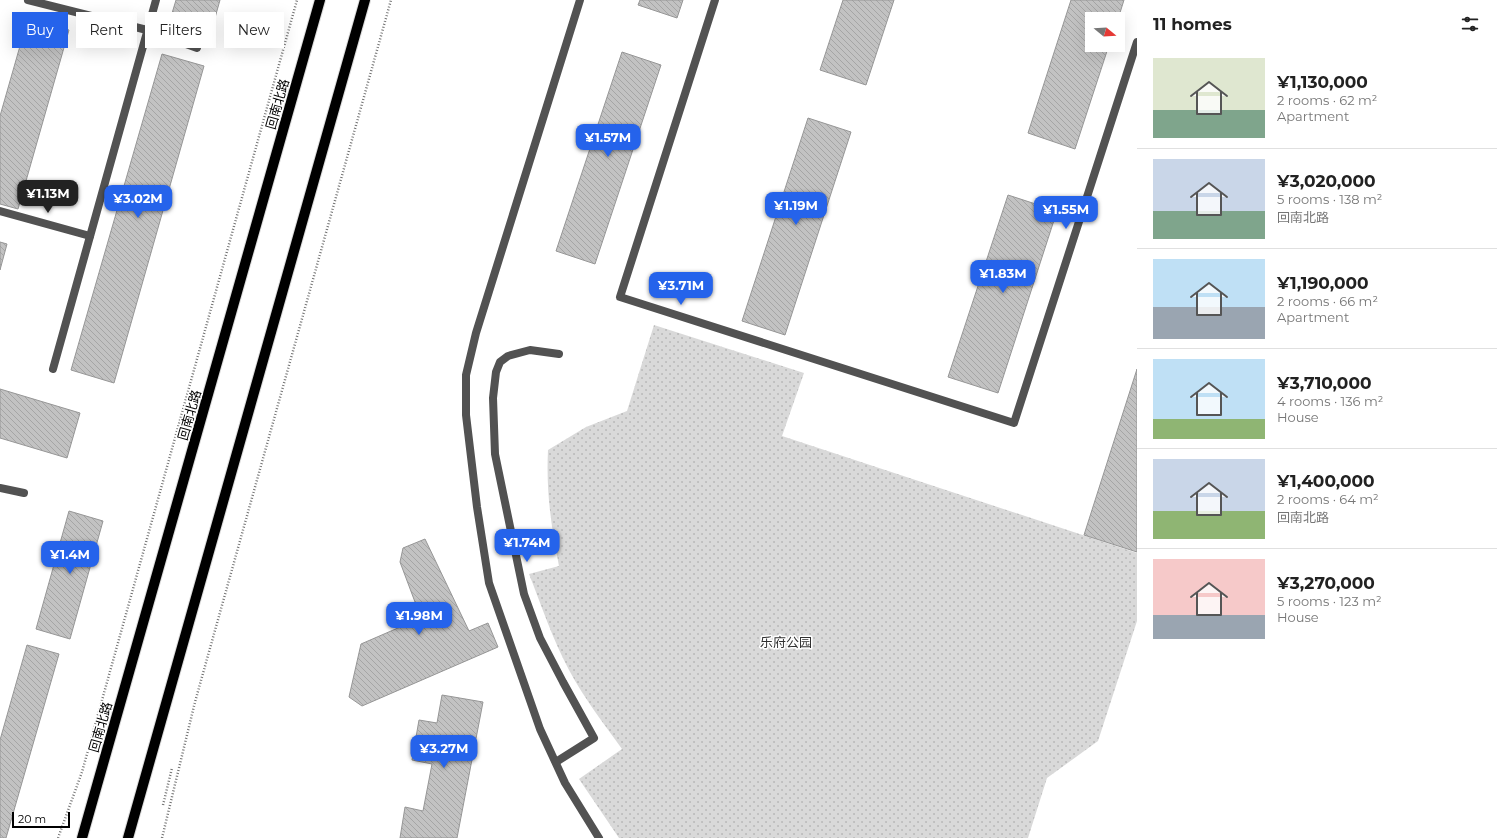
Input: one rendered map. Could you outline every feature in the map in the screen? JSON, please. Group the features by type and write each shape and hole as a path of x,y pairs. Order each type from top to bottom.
{"main road":[{"name":"回南北路","path":"82,838 320,0"},
{"path":"128,838 365,0"}],"street":[{"path":"28,0 145,29"},
{"path":"152,12 156,0"},
{"path":"580,0 476,334 466,375 466,416 477,507 489,583 540,729 565,783 598,838"},
{"path":"715,0 620,297 1014,423 1137,42"},
{"path":"53,369 145,37"},
{"path":"0,211 90,236"},
{"path":"556,762 594,738 540,638 524,594 495,454 493,398 496,372 500,362 508,356 530,350 559,354"},
{"path":"0,488 24,493"}],"path":[{"path":"58,838 70,808 84,765 297,0"},
{"path":"162,838 198,695 391,0"},
{"path":"163,805 172,768"}],"green space":[{"name":"乐府公园","path":"654,325 804,373 782,436 1137,553 1137,621 1098,741 1047,778 1028,838 619,838 579,779 622,749 588,701 563,659 529,574 559,566 550,508 548,450 586,427 627,411"}],"building":[{"path":"176,0 220,0 216,14 216,12 172,12"},
{"path":"640,0 683,0 677,18 638,5"},
{"path":"843,0 894,0 866,85 820,70"},
{"path":"1071,0 1124,0 1120,12 1085,12 1085,52 1107,52 1075,149 1028,133"},
{"path":"19,48 64,48 18,209 0,204 0,116"},
{"path":"622,52 661,65 595,264 556,251"},
{"path":"162,54 204,66 114,383 71,370"},
{"path":"808,118 851,132 785,335 742,321"},
{"path":"1008,195 1057,211 998,393 948,377"},
{"path":"0,242 7,244 0,270"},
{"path":"1137,369 1137,552 1084,535"},
{"path":"0,389 80,413 67,458 0,438"},
{"path":"69,511 103,521 70,639 36,629"},
{"path":"425,539 469,631 488,623 498,647 362,706 349,697 361,644 421,618 400,562 403,548"},
{"path":"27,645 59,654 6,838 0,838 0,740"},
{"path":"442,695 483,702 457,838 400,838 405,807 423,811 432,764 412,760 419,720 437,723"}]}
